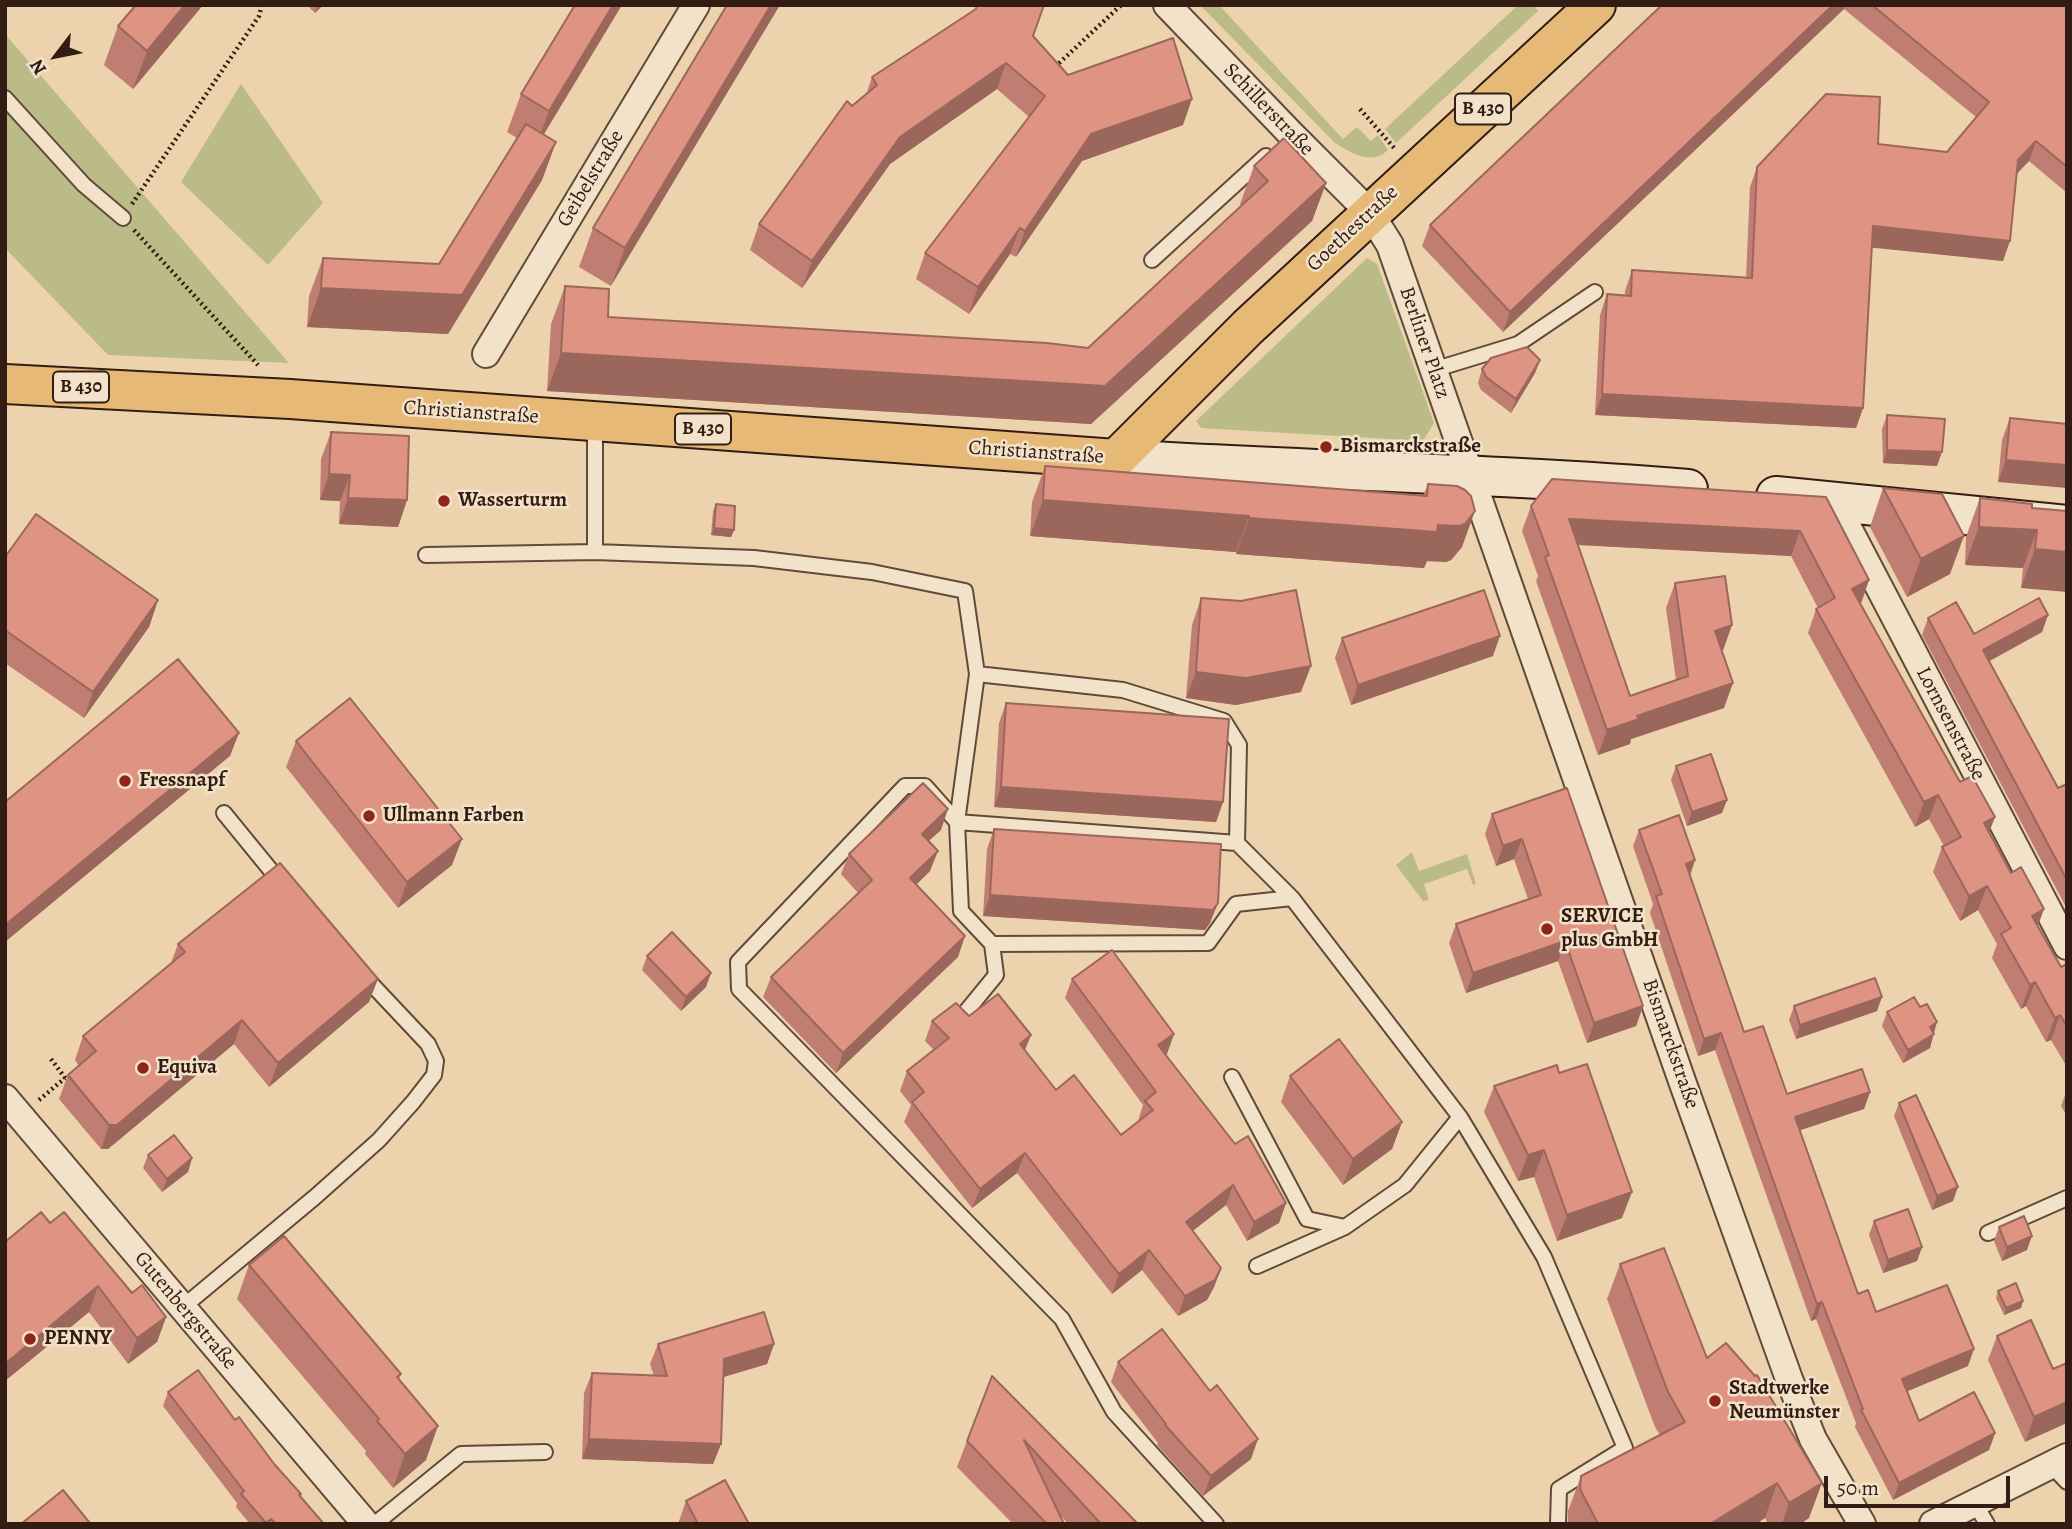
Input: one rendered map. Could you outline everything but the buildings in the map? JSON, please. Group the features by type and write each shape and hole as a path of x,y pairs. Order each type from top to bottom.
{"main road":[{"name":"Goethestraße","path":"1116,459 1248,327 1596,5"},
{"name":"Christianstraße","path":"5,384 289,400 1116,459"}],"street":[{"name":"Geibelstraße","path":"486,354 696,5"},
{"name":"Schillerstraße","path":"1167,5 1370,213"},
{"name":"Berliner Platz","path":"1370,213 1390,245 1469,477"},
{"name":"Christianstraße","path":"1116,459 1578,480 1834,501 2067,525"},
{"name":"Bismarckstraße","path":"1469,477 1789,1379 1813,1439 1861,1524"},
{"name":"Lornsenstraße","path":"1834,501 2067,946"},
{"name":"Gutenbergstraße","path":"13,1107 366,1524"},
{"path":"1933,1524 1981,1513 2061,1468"}],"lane":[{"path":"5,98 84,185 122,218"},
{"path":"1152,260 1291,134"},
{"path":"1433,370 1518,344 1595,292"},
{"path":"595,422 595,552"},
{"path":"426,555 595,552 754,558 872,572 965,591 977,674 957,822 961,911 992,944 996,975 960,1019"},
{"path":"977,674 1123,690 1224,721 1239,745 1237,843"},
{"path":"1216,1524 1114,1412 1062,1319 739,989 738,962 905,786 925,786 957,822 1237,843 1292,898 1460,1117 1544,1257 1625,1448 1559,1489 1558,1524"},
{"path":"224,813 289,891"},
{"path":"992,944 1208,943 1236,904 1292,898"},
{"path":"183,1307 315,1197 379,1139 434,1075 436,1061 428,1044 380,991 350,963"},
{"path":"1232,1077 1307,1219 1345,1227"},
{"path":"1257,1266 1345,1227 1405,1185 1460,1117"},
{"path":"1988,1233 2067,1198"},
{"path":"375,1524 461,1454 545,1452"}],"path":[{"path":"262,5 260,16 122,218 289,400"},
{"path":"1050,71 1121,5"},
{"path":"1360,109 1416,171"},
{"path":"51,1059 73,1088"},
{"path":"13,1107 65,1078"}],"green space":[{"path":"1200,5 1219,5 1343,139 1357,127 1371,141 1378,135 1388,150 1375,157 1361,156 1334,142"},
{"path":"1518,5 1533,5 1538,11 1396,143 1385,129"},
{"path":"5,34 289,363 108,355 5,248"},
{"path":"241,84 323,203 268,265 181,182"},
{"path":"1367,258 1377,264 1434,423 1423,441 1201,428 1196,421"},
{"path":"1412,852 1419,871 1467,854 1476,884 1473,885 1467,869 1424,884 1429,900 1423,901 1396,865"}],"place":[{"name":"Bismarckstraße","path":"1326,447"},
{"name":"Wasserturm","path":"444,501"},
{"name":"Fressnapf","path":"125,781"},
{"name":"Ullmann Farben","path":"369,816"},
{"name":"SERVICE plus GmbH","path":"1547,929"},
{"name":"Equiva","path":"143,1068"},
{"name":"PENNY","path":"30,1339"},
{"name":"Stadtwerke Neumünster","path":"1715,1401"}]}
